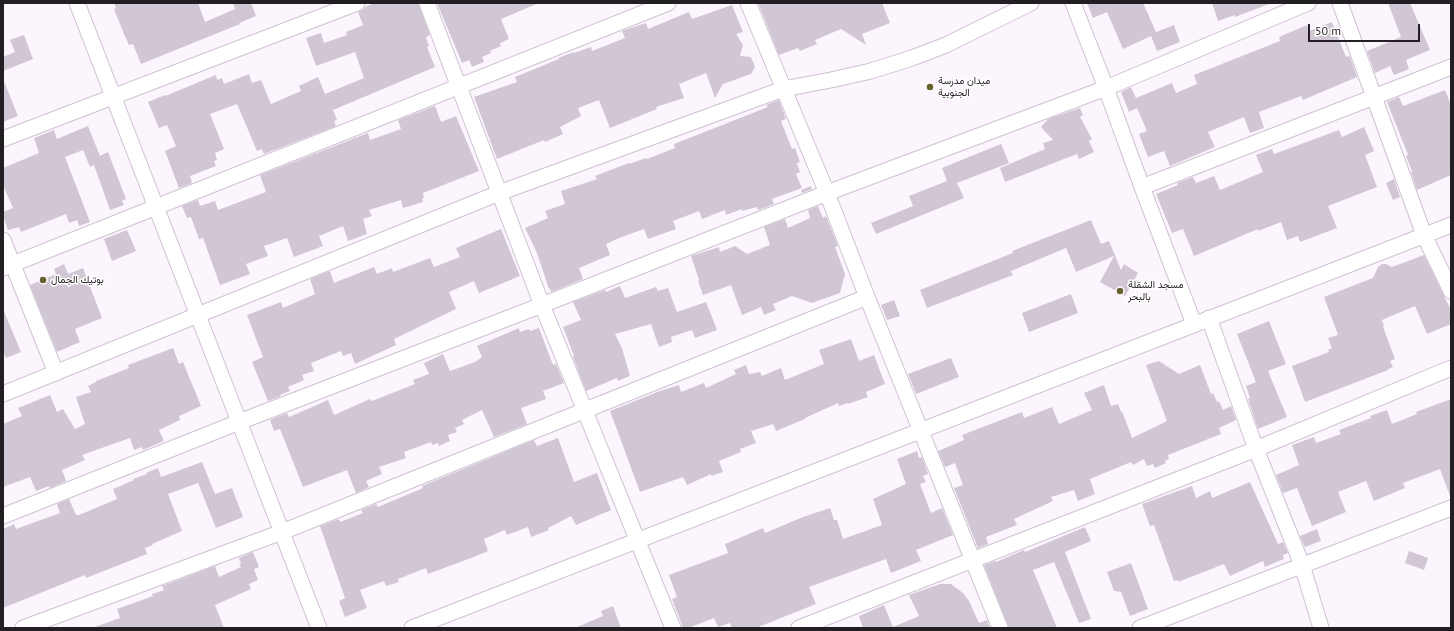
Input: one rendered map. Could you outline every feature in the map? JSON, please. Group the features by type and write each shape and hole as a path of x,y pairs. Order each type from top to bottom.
{"street":[{"path":"77,3 319,628"},
{"path":"3,139 114,98 357,3"},
{"path":"427,3 542,305 673,628"},
{"path":"8,266 668,3"},
{"path":"748,3 827,193 867,297 1000,628"},
{"path":"3,394 499,193 783,89 871,71 912,58 946,45 1031,3"},
{"path":"1073,3 1194,324"},
{"path":"3,516 239,422 827,193 1106,88 1308,3"},
{"path":"1340,3 1424,235 1451,291"},
{"path":"1142,187 1375,98 1451,67"},
{"path":"412,628 1451,225"},
{"path":"3,240 8,266 56,373"},
{"path":"23,628 282,532 867,297"},
{"path":"1209,318 1256,449 1302,566 1321,628"},
{"path":"799,628 1256,449 1451,368"},
{"path":"1140,628 1451,508"}],"building":[{"path":"114,3 198,3 205,22 235,9 233,3 251,3 256,16 239,23 240,24 141,64 133,44 129,45 124,34 114,9 116,8"},
{"path":"374,3 418,3 430,35 426,37 429,46 427,47 435,67 333,110 337,120 334,121 336,126 264,154 262,149 257,151 237,104 210,114 224,149 215,153 217,160 214,161 216,166 190,176 192,183 179,188 165,151 176,146 167,125 159,128 148,102 216,75 217,80 222,78 224,84 249,74 252,83 261,80 271,104 301,91 299,86 318,77 325,94 364,78 355,52 316,66 306,38 321,33 324,43 347,35 346,32 363,25 358,12"},
{"path":"437,3 539,3 501,19 509,39 500,43 501,46 490,51 491,53 482,57 484,62 472,67 469,60 462,63"},
{"path":"758,3 882,3 890,23 862,34 866,45 841,29 815,40 817,44 800,51 798,48 779,55"},
{"path":"1087,3 1143,3 1156,32 1174,25 1180,42 1157,51 1151,36 1123,49 1107,12 1093,18"},
{"path":"1212,3 1269,4 1235,17 1235,15 1218,21"},
{"path":"1388,3 1410,3 1430,50 1406,60 1409,69 1394,75 1390,66 1375,73 1367,51 1401,37"},
{"path":"732,5 743,32 736,34 743,45 740,56 751,57 755,67 751,74 723,84 715,98 706,73 679,84 684,98 656,107 657,109 610,128 599,100 578,108 581,116 560,127 563,134 497,159 474,97 517,82 515,77 559,59 558,58 591,47 592,51 625,38 622,31 646,23 648,29 689,12 692,19"},
{"path":"1332,22 1346,57 1350,57 1357,77 1303,100 1301,96 1259,112 1264,128 1250,133 1244,117 1208,132 1215,147 1170,166 1164,151 1148,157 1139,134 1147,131 1137,108 1129,112 1121,92 1131,87 1136,98 1172,83 1176,93 1197,84 1194,75 1280,41 1279,37 1307,25 1309,31"},
{"path":"24,35 33,59 3,71 3,57 15,52 10,40"},
{"path":"3,79 18,116 3,122"},
{"path":"1445,90 1451,105 1451,175 1417,190 1406,156 1408,155 1387,102 1399,97 1403,106"},
{"path":"779,100 786,119 781,121 792,149 795,148 800,162 797,163 800,172 796,174 802,188 772,199 774,204 758,210 757,207 742,211 742,209 726,215 725,210 702,219 699,211 673,221 676,229 648,239 644,229 619,238 606,244 610,255 579,268 583,279 551,292 537,253 525,228 548,218 545,211 565,204 561,191 597,179 595,176 629,163 647,159 675,148 674,144 768,107 766,105"},
{"path":"435,106 441,122 456,116 479,171 423,193 423,202 403,208 401,200 369,210 372,216 363,219 367,234 348,241 343,226 319,236 323,246 294,257 287,238 264,246 268,256 246,264 250,274 220,285 203,238 199,239 191,217 187,218 182,206 198,200 200,206 215,201 218,210 266,192 260,175 368,133 370,140 401,129 398,120"},
{"path":"1080,108 1083,115 1080,117 1092,139 1089,141 1094,152 1079,159 1077,154 1005,182 1000,168 1045,149 1043,143 1053,140 1041,127 1048,119"},
{"path":"88,126 100,156 108,152 126,199 122,201 124,205 110,210 94,165 90,167 83,150 65,157 90,222 79,226 77,220 69,223 66,214 21,232 19,227 8,230 3,212 13,208 3,185 3,168 39,153 34,138 54,130 57,139"},
{"path":"1364,127 1374,151 1365,155 1377,187 1328,206 1337,228 1300,242 1298,236 1287,240 1281,222 1258,231 1258,229 1194,256 1183,229 1172,233 1156,194 1178,185 1177,183 1193,177 1196,183 1214,176 1220,190 1263,172 1256,155 1272,149 1274,154 1339,130 1342,137"},
{"path":"1001,144 1009,163 957,183 964,198 876,234 871,223 913,206 909,196 947,181 942,168"},
{"path":"1394,179 1400,197 1393,200 1386,183"},
{"path":"811,186 812,189 802,193 801,190"},
{"path":"818,206 823,218 826,216 838,246 835,247 845,274 840,293 812,303 792,296 773,304 776,310 764,315 761,307 742,315 731,285 703,295 691,256 719,247 720,252 735,246 747,254 770,245 764,227 785,219 788,228 810,218 808,210"},
{"path":"1091,220 1101,244 1109,241 1121,270 1124,264 1138,273 1125,296 1100,282 1114,256 1076,272 1066,248 1011,271 1013,275 927,308 920,290 1013,253 1012,251"},
{"path":"501,229 520,276 479,293 474,281 449,292 456,309 394,339 396,345 355,364 351,353 343,356 341,351 311,363 314,371 302,375 304,380 288,387 290,391 268,401 252,362 263,357 247,315 281,302 283,308 315,294 310,279 330,271 334,283 374,267 377,274 392,268 393,272 430,258 434,267 460,257 456,248"},
{"path":"127,230 136,251 112,261 104,239"},
{"path":"1424,255 1451,310 1451,324 1427,334 1415,306 1382,320 1383,327 1395,359 1390,361 1393,367 1305,402 1292,366 1329,352 1328,350 1332,348 1328,338 1338,335 1324,297 1373,278 1378,267 1382,264 1392,267"},
{"path":"64,264 68,274 83,268 102,318 75,329 80,342 57,352 30,285 56,274 54,269"},
{"path":"620,286 625,298 656,287 658,291 668,288 677,312 706,302 717,330 695,338 692,330 671,337 672,342 659,347 651,324 615,334 622,348 630,376 618,381 617,378 586,391 563,327 581,320 573,302"},
{"path":"1071,294 1078,313 1029,332 1022,313"},
{"path":"894,300 900,316 887,320 881,305"},
{"path":"3,309 21,352 6,358 3,351"},
{"path":"1269,321 1286,364 1268,371 1287,417 1258,429 1248,399 1250,398 1246,386 1256,382 1237,334"},
{"path":"519,328 520,332 539,328 553,365 556,364 564,383 543,391 546,399 521,408 527,424 494,437 482,410 462,420 464,424 455,428 457,432 448,435 450,441 439,446 438,443 432,445 431,442 404,452 406,458 379,467 382,474 366,481 369,487 356,493 347,470 303,487 280,429 274,431 270,420 287,413 289,417 328,400 334,415 370,399 372,401 415,384 413,380 429,374 424,363 443,354 450,371 475,362 482,357 477,346"},
{"path":"851,339 859,361 874,355 885,384 866,392 868,397 839,406 838,403 776,431 773,424 751,431 756,443 740,449 741,452 719,461 723,472 711,476 711,474 687,485 683,477 640,492 610,411 679,385 681,392 704,383 706,388 736,374 734,370 746,365 749,374 760,372 762,376 781,368 785,380 824,364 819,350"},
{"path":"173,348 179,364 183,362 201,406 179,416 180,420 159,430 164,441 143,450 142,447 134,450 130,438 82,455 85,460 62,470 66,481 50,488 49,486 36,491 30,477 3,487 3,424 22,416 18,408 50,395 57,412 63,409 75,429 85,424 76,397 91,392 88,386 96,381 129,368 128,365"},
{"path":"951,358 959,377 916,394 908,374"},
{"path":"1159,361 1179,374 1200,365 1211,394 1213,393 1217,402 1219,401 1223,410 1231,406 1236,420 1219,428 1221,434 1168,455 1169,459 1165,461 1166,463 1155,468 1153,464 1147,466 1144,459 1133,465 1131,462 1090,479 1095,494 1078,501 1074,490 1051,497 1053,501 1014,519 1017,525 986,537 988,544 978,548 954,488 963,485 955,463 945,467 938,451 964,440 962,435 1022,412 1024,418 1052,407 1059,424 1092,410 1084,393 1104,385 1111,406 1118,404 1121,412 1122,411 1132,438 1167,421 1146,365"},
{"path":"1451,399 1451,496 1440,469 1403,483 1405,488 1374,501 1366,481 1338,492 1346,512 1312,526 1297,488 1283,493 1276,475 1299,465 1292,445 1314,437 1316,443 1341,434 1339,430 1371,418 1370,416 1387,410 1392,424 1417,414 1416,412"},
{"path":"558,438 574,482 597,473 611,510 576,525 571,516 548,528 549,530 531,537 528,527 507,535 505,530 484,539 488,551 428,574 426,568 398,579 399,582 386,586 384,581 360,590 367,608 345,617 339,601 345,598 320,526 339,519 340,522 363,513 361,510 376,504 378,507 423,488 422,486 534,440 537,446"},
{"path":"917,451 919,458 922,457 928,474 923,476 926,482 920,484 931,513 942,508 953,535 916,550 921,561 891,573 886,559 809,587 816,604 756,628 732,628 730,623 718,627 714,618 688,628 683,628 672,599 677,597 669,575 728,553 725,544 763,528 765,533 803,517 830,508 834,520 837,520 843,539 882,525 873,499 906,484 897,459"},
{"path":"202,462 215,494 232,488 243,517 216,528 198,483 168,494 182,531 145,548 147,554 86,578 85,575 3,608 3,529 14,524 16,529 60,513 57,504 69,499 76,515 79,515 117,499 113,489 147,474 146,473 158,468 161,477"},
{"path":"1250,482 1278,544 1283,542 1288,553 1283,555 1284,559 1265,567 1263,561 1230,576 1224,564 1178,582 1178,580 1174,581 1154,525 1150,526 1142,504 1192,486 1196,498 1210,491 1212,498"},
{"path":"1085,527 1091,541 1065,552 1091,619 1079,623 1054,562 1033,570 1057,628 1009,628 984,565 995,561 996,562 1024,550 1025,552"},
{"path":"1317,529 1321,541 1305,547 1300,536"},
{"path":"1409,551 1428,558 1424,570 1405,563"},
{"path":"253,552 259,567 254,569 258,580 249,584 251,589 215,605 224,628 95,627 120,618 117,609 153,596 152,594 164,590 162,586 215,566 219,577 241,567 239,564 241,564 239,558"},
{"path":"1131,563 1148,609 1130,616 1121,592 1114,591 1107,572"},
{"path":"940,584 951,584 963,593 969,601 979,623 987,620 990,628 863,628 859,616 884,605 893,627 919,616 909,595"},
{"path":"613,606 621,628 575,628 603,616 601,611"}],"place":[{"name":"ميدان مدرسة الجنوبية","path":"930,87"},
{"name":"بوتيك الجمال","path":"43,280"},
{"name":"مسجد الشقلة بالبحر","path":"1120,291"}]}
